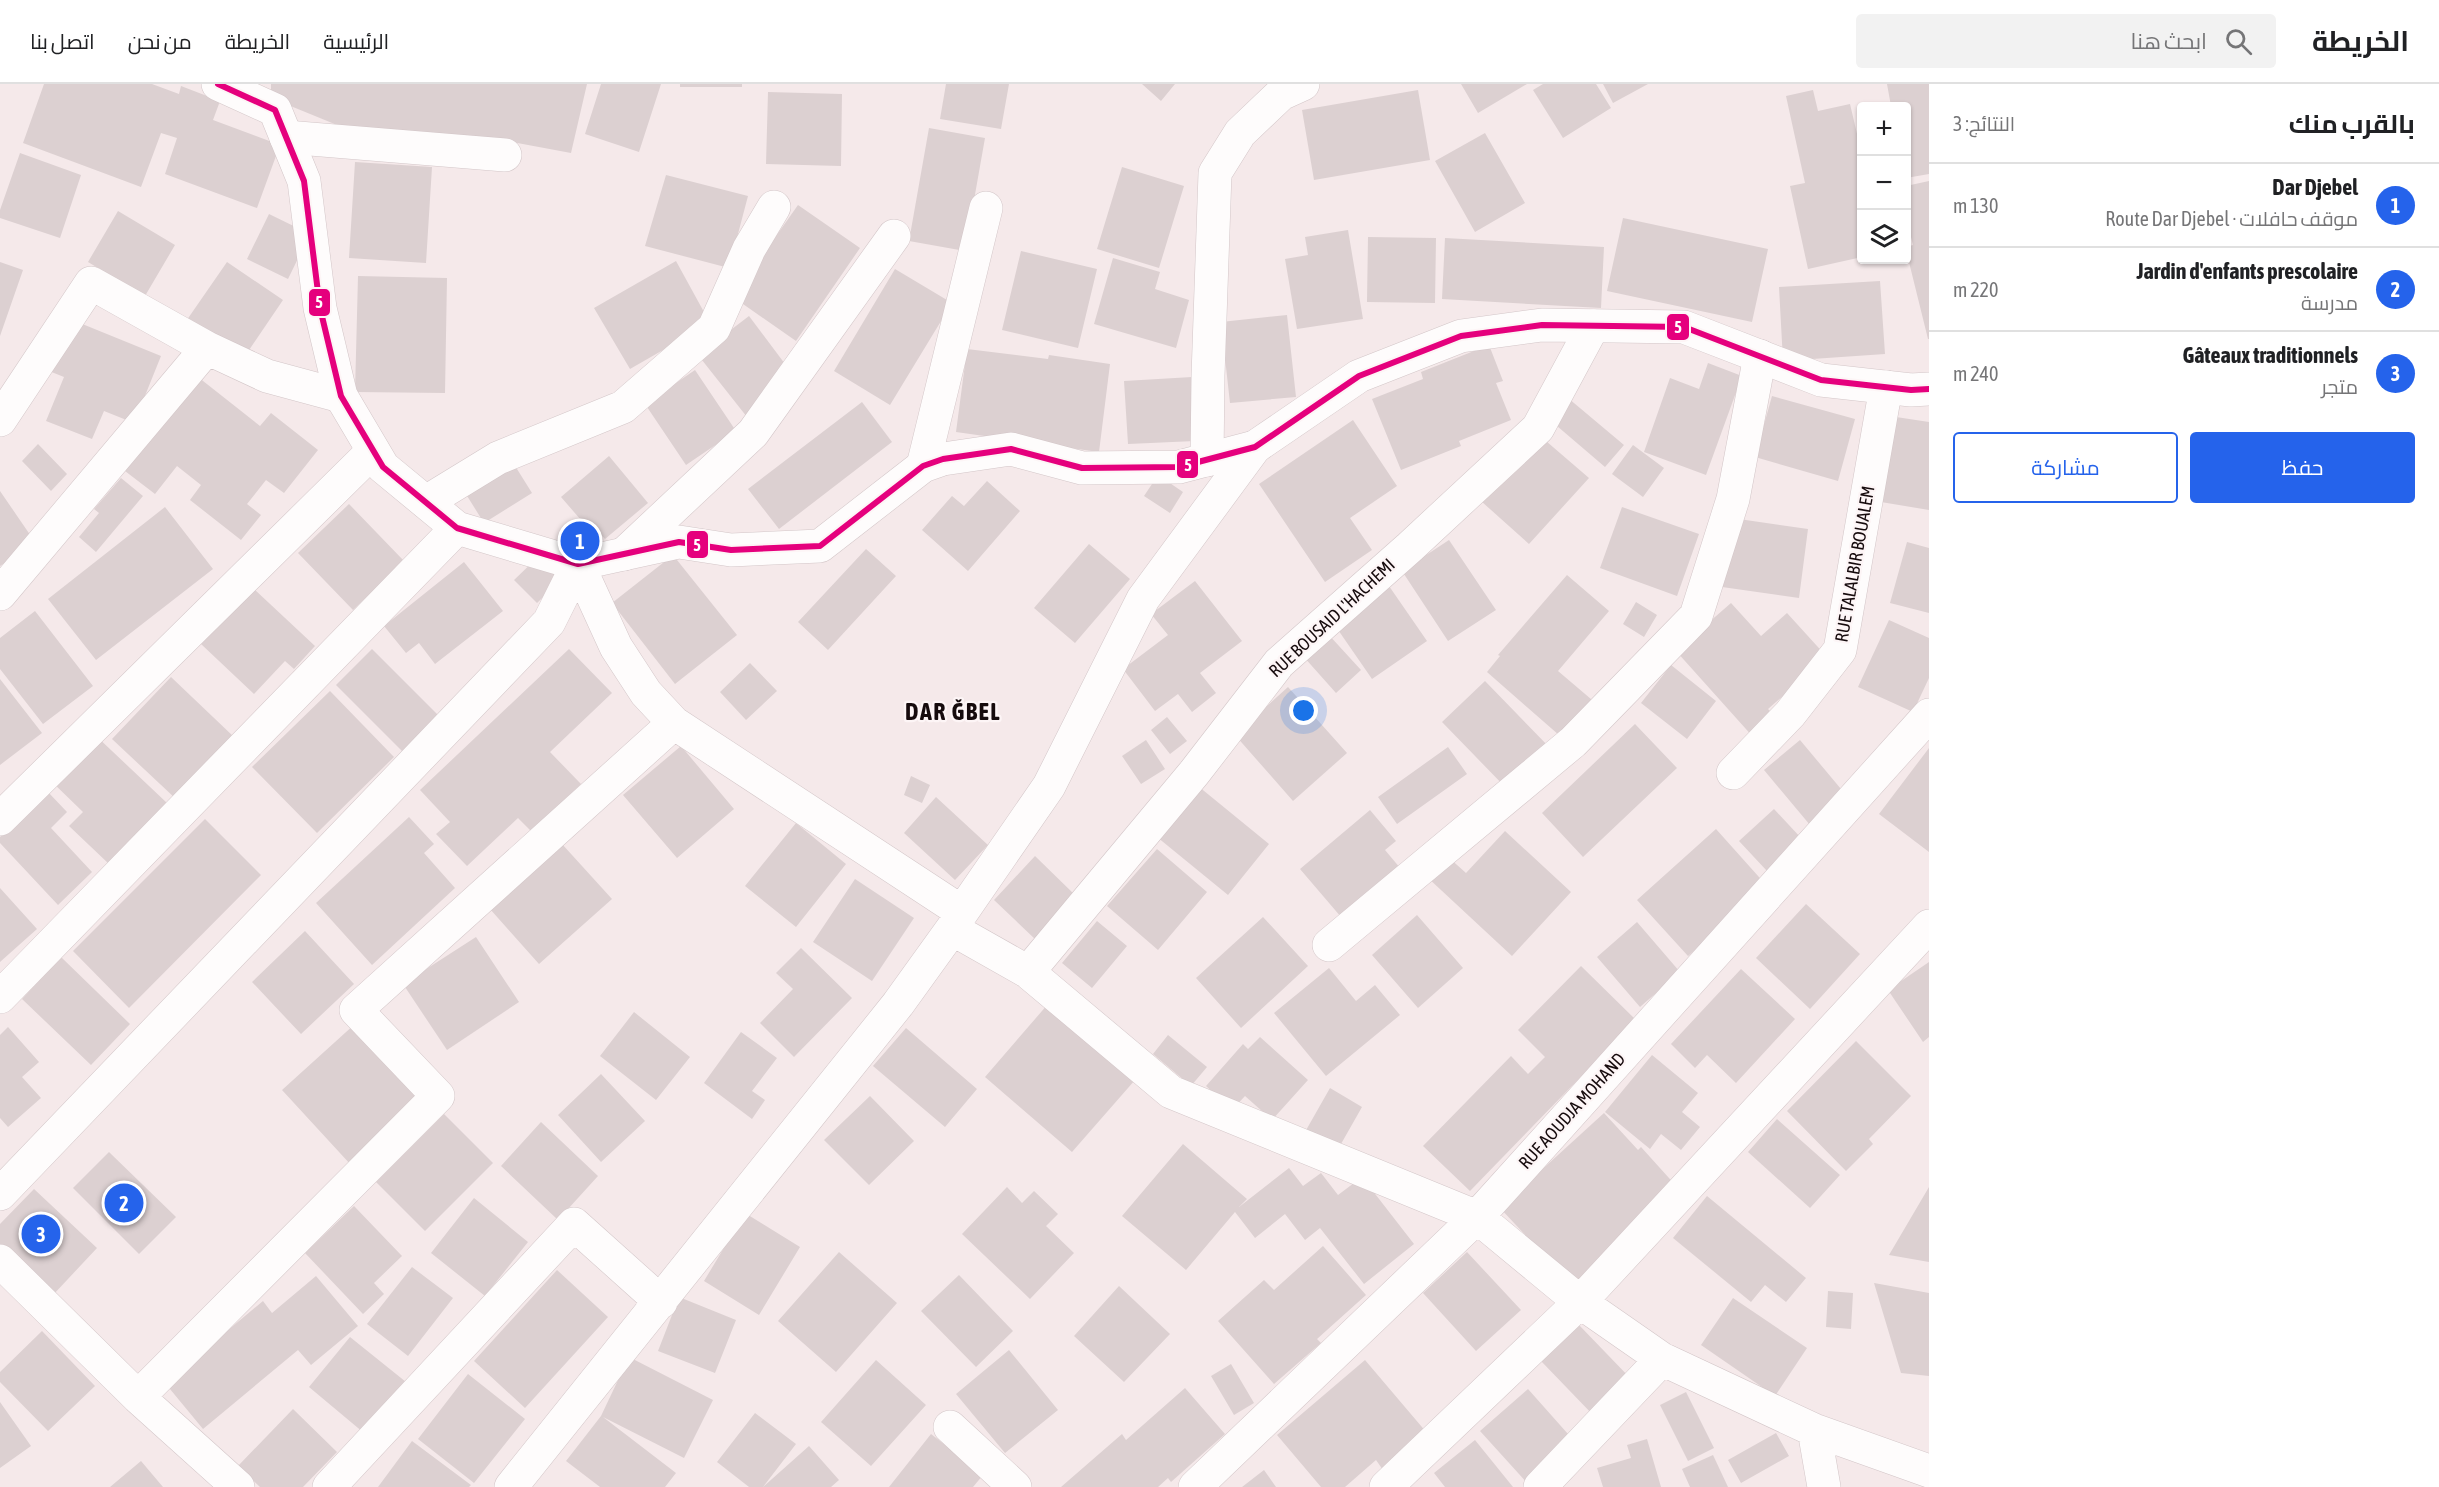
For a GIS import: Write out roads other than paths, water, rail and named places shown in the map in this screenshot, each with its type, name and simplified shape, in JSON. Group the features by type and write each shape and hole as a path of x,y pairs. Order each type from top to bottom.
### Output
{"street":[{"path":"218,84 275,110 304,181 320,308 341,396 383,467 457,528 578,564 679,542 730,550 820,546 923,466 943,459 1011,449 1082,468 1179,467 1208,460 1255,447 1359,376 1461,336 1542,326 1684,327 1821,380 1929,389"},
{"path":"1208,460 1208,376 1215,174 1240,133 1281,94 1303,84"},
{"path":"286,137 505,155"},
{"path":"426,502 498,458 623,407 714,328 749,249 774,207"},
{"path":"923,466 986,208"},
{"path":"624,554 753,433 894,236"},
{"path":"0,420 91,283 207,348 267,376 341,396"},
{"name":"RUE BOUSAID L'HACHEMI","path":"1028,972 1194,774 1279,663 1410,547 1538,428 1593,326"},
{"path":"0,594 207,348"},
{"path":"1329,945 1574,742 1696,616 1733,499 1760,356"},
{"name":"RUE TALALBIR BOUALEM","path":"1733,773 1790,714 1840,650 1886,387"},
{"path":"511,1487 898,1004 1049,786 1143,599 1255,447"},
{"path":"0,819 374,451"},
{"path":"0,997 457,528"},
{"path":"578,564 616,647 646,693 674,723 1028,972 1171,1092 1477,1217 1580,1302 1662,1359 1814,1430 1929,1471"},
{"path":"0,1194 549,622 578,564"},
{"name":"RUE AOUDJA MOHAND","path":"1195,1487 1477,1217 1929,715"},
{"path":"138,1397 438,1096 356,1010 674,723"},
{"path":"1386,1487 1580,1302 1929,926"},
{"path":"329,1487 574,1224 661,1302"},
{"path":"0,1261 138,1397 238,1487"},
{"path":"1539,1487 1662,1359"},
{"path":"950,1427 1015,1487"},
{"path":"1814,1430 1824,1487"}],"place":[{"name":"Dar Djebel","path":"580,541"},
{"name":"Jardin d'enfants prescolaire","path":"124,1203"},
{"name":"Gâteaux traditionnels","path":"41,1234"}],"district":[{"name":"DAR ǦBEL","path":"953,712"}]}
